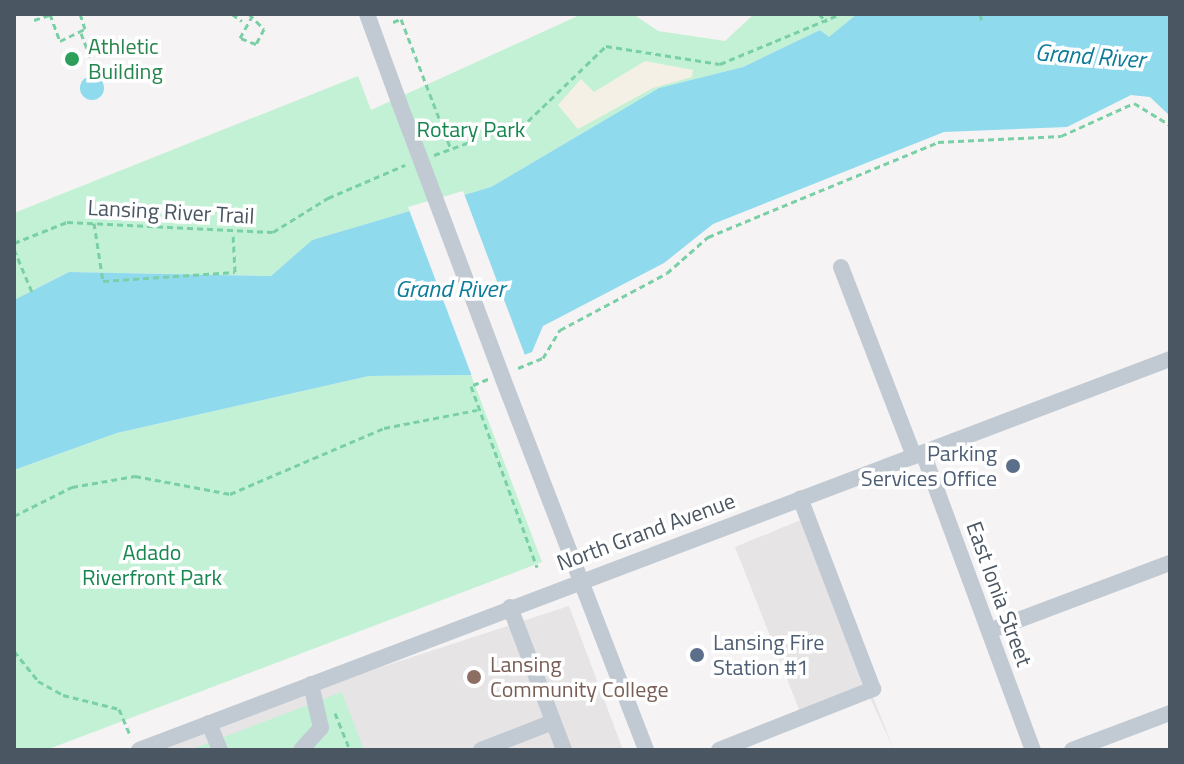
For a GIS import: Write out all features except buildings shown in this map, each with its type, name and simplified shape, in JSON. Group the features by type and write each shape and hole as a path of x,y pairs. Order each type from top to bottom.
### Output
{"street":[{"path":"367,14 646,750"},
{"name":"East Ionia Street","path":"841,267 919,454 1033,750"},
{"name":"North Grand Avenue","path":"136,749 1170,359"},
{"path":"719,750 873,689 800,498"},
{"path":"989,631 1170,563"},
{"path":"510,607 564,750"},
{"path":"301,750 321,728 311,684"},
{"path":"1072,750 1170,713"},
{"path":"481,750 553,722"},
{"path":"209,723 220,750"}],"path":[{"path":"34,20 50,14 60,41 81,33"},
{"path":"80,14 81,33 94,67"},
{"path":"232,14 243,22"},
{"path":"819,14 827,22"},
{"path":"827,22 832,14"},
{"path":"423,159 528,121 606,46 720,64 840,14"},
{"path":"980,14 982,22"},
{"path":"250,16 264,29 256,44 240,38 243,22 250,16"},
{"path":"393,22 401,19 451,149"},
{"path":"537,567 477,410 471,386 543,358 560,330 667,273 708,237 938,142 1061,136 1134,103 1170,125"},
{"name":"Lansing River Trail","path":"14,246 67,222 233,234 273,232 328,198 409,163"},
{"path":"94,223 103,281 235,272 233,234"},
{"path":"14,246 32,292"},
{"path":"15,514 72,487 135,476 230,494 384,428 477,410"},
{"path":"14,651 38,681 119,709 136,749"},
{"path":"335,713 350,750"}],"shaded area":[{"path":"803,519 894,750 865,687 800,712 735,547"},
{"name":"Lansing Community College","path":"569,606 623,750 127,750"}],"green space":[{"name":"Rotary Park","path":"582,14 633,14 658,31 725,41 754,14 857,14 829,38 820,30 743,67 659,88 491,187 312,240 271,276 69,272 14,300 14,213 358,76 371,110"},
{"name":"Adado Riverfront Park","path":"471,375 542,562 46,750 14,750 14,470 117,433 369,376"},
{"path":"342,692 364,750 190,750"}],"sand":[{"path":"645,61 693,70 692,77 653,88 578,129 558,105 581,79 594,92"}],"water":[{"name":"Grand River","path":"857,14 1170,14 1170,116 1150,97 1131,95 1067,127 944,132 713,224 664,263 543,326 532,352 471,375 369,376 117,433 14,470 14,300 69,272 271,276 312,240 491,187 659,88 743,67 820,30 829,37"},
{"path":"92,76 101,79 104,88 101,97 92,100 83,97 80,88 83,79"}],"pier":[{"path":"463,191 526,358 473,379 408,207"}],"place":[{"name":"Athletic Building","path":"72,59"},
{"name":"Parking Services Office","path":"1013,466"},
{"name":"Lansing Fire Station #1","path":"697,655"},
{"name":"Lansing Community College","path":"474,677"}]}
